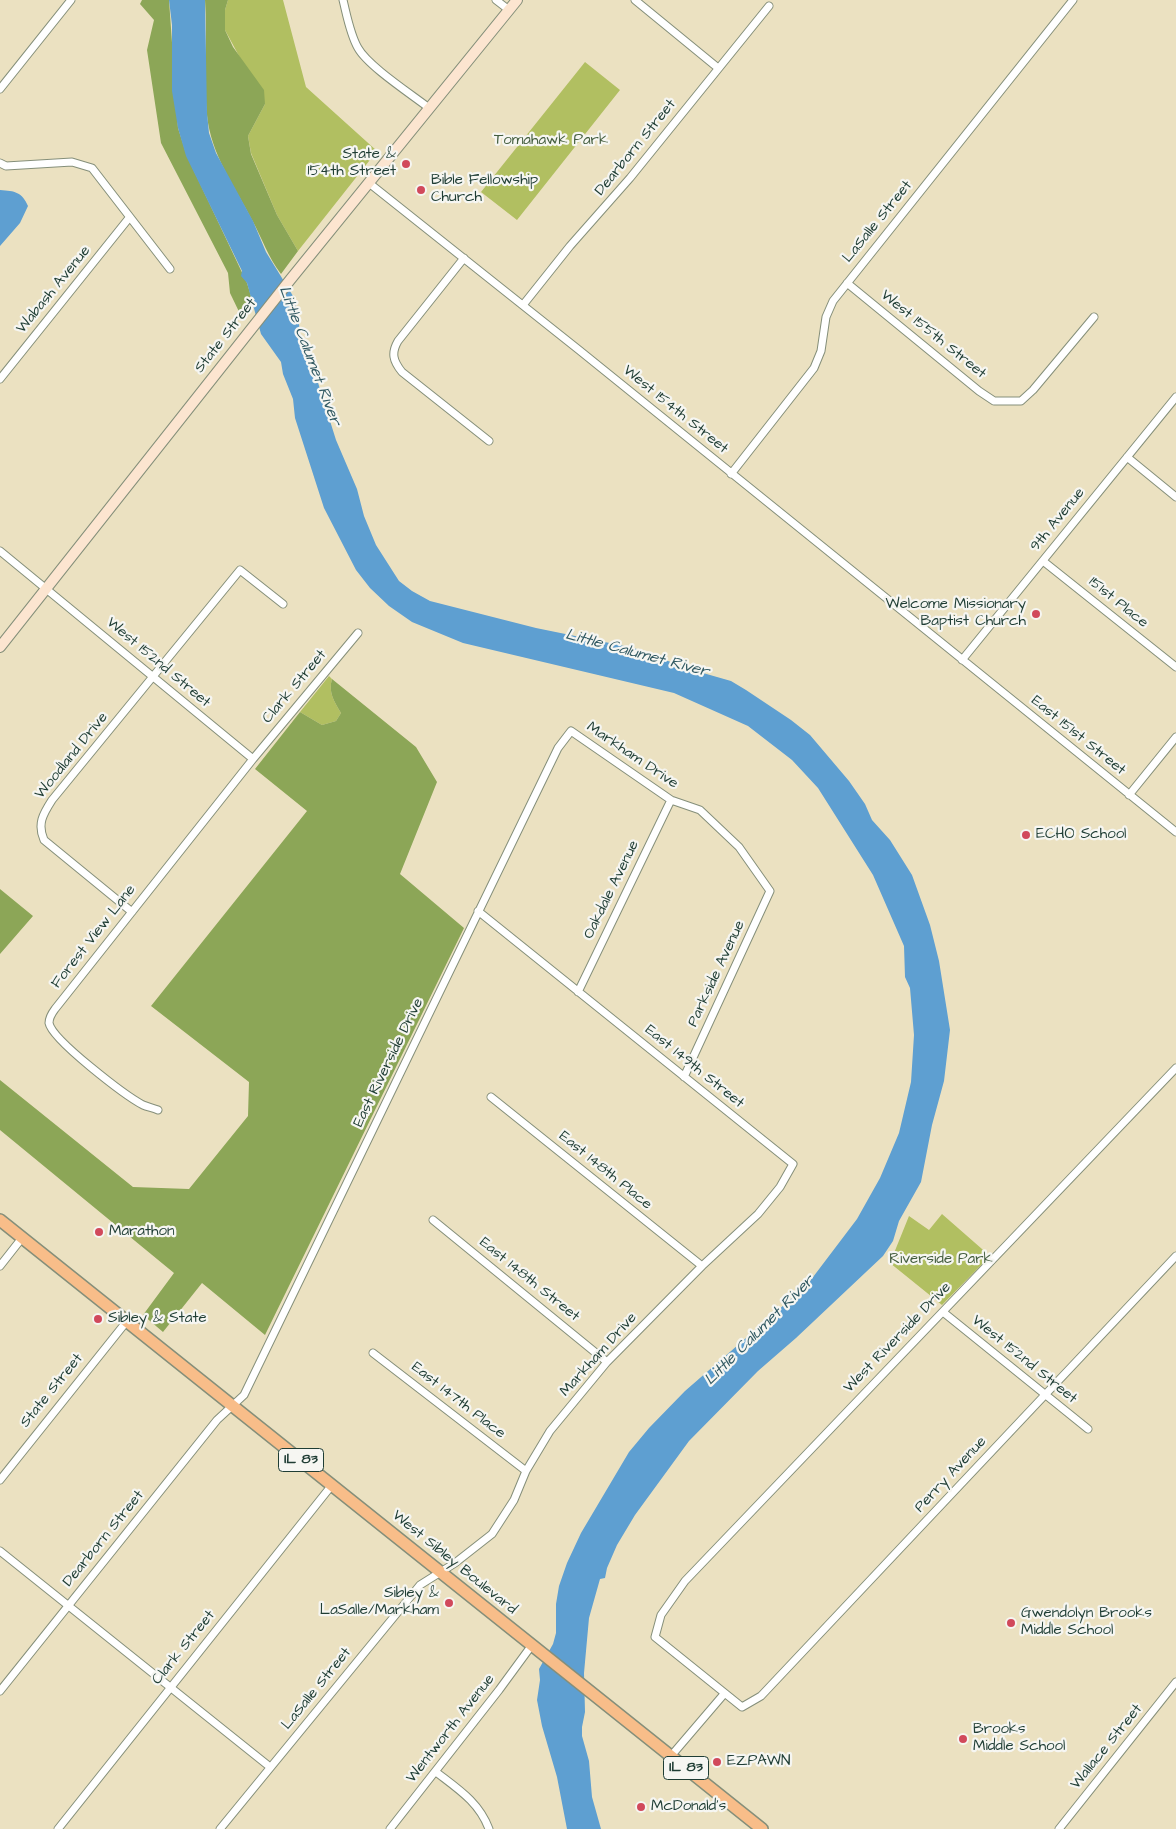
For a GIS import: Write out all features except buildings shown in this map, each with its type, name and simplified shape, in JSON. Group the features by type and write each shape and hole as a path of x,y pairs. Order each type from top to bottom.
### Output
{"main road":[{"name":"State Street","path":"0,646 290,280 517,0"},
{"name":"IL 83","path":"0,1220 127,1321"},
{"name":"West Sibley Boulevard","path":"127,1321 762,1829"}],"street":[{"path":"0,89 71,0"},
{"path":"344,0 354,41 359,50 373,64 429,108"},
{"path":"496,0 509,10"},
{"path":"635,0 718,68"},
{"name":"LaSalle Street","path":"730,474 814,368 821,351 826,317 833,301 1073,0"},
{"name":"Dearborn Street","path":"523,305 570,246 630,178 769,6"},
{"path":"0,163 6,166 72,162 92,168 170,269"},
{"name":"West 154th Street","path":"369,183 962,660"},
{"name":"Wabash Avenue","path":"0,380 129,218"},
{"path":"464,258 398,341 393,355 396,364 402,372 489,441"},
{"name":"West 155th Street","path":"847,283 994,401 1021,400 1033,390 1094,317"},
{"name":"9th Avenue","path":"962,660 1176,397"},
{"path":"1127,457 1176,497"},
{"name":"West 152nd Street","path":"0,551 253,760"},
{"name":"151st Place","path":"1043,560 1176,667"},
{"path":"154,678 240,570 283,604"},
{"name":"Clark Street","path":"253,760 358,632"},
{"name":"East 151st Street","path":"962,660 1176,832"},
{"name":"Woodland Drive","path":"132,912 44,840 40,825 42,817 52,800 154,678"},
{"name":"Markham Drive","path":"570,730 671,800 700,810 739,847 770,891 762,910"},
{"name":"East Riverside Drive","path":"232,1405 244,1394 558,748 570,730"},
{"path":"1129,795 1176,737"},
{"name":"Forest View Lane","path":"158,1110 143,1105 88,1064 58,1038 49,1022 55,1009 253,760"},
{"name":"Oakdale Avenue","path":"578,992 671,800"},
{"name":"Parkside Avenue","path":"684,1077 762,910"},
{"path":"478,911 578,992"},
{"name":"East 149th Street","path":"578,992 793,1164"},
{"name":"West Riverside Drive","path":"724,1694 655,1637 661,1615 685,1581 1176,1068"},
{"name":"East 148th Place","path":"491,1097 702,1266"},
{"name":"Markham Drive","path":"440,1572 455,1563 492,1534 514,1500 526,1471 550,1431 607,1362 702,1266 758,1214 780,1187 793,1164"},
{"name":"East 148th Street","path":"434,1220 607,1362"},
{"path":"0,1266 22,1238"},
{"name":"Perry Avenue","path":"724,1694 742,1706 761,1696 1176,1256"},
{"name":"West 152nd Street","path":"943,1312 1088,1429"},
{"name":"State Street","path":"0,1480 127,1321"},
{"name":"East 147th Place","path":"373,1353 526,1471"},
{"name":"Dearborn Street","path":"0,1691 217,1420 232,1405"},
{"name":"Clark Street","path":"58,1829 332,1485"},
{"path":"0,1551 270,1767"},
{"name":"LaSalle Street","path":"220,1829 420,1585 440,1572"},
{"name":"Wentworth Avenue","path":"390,1829 535,1647"},
{"name":"Wallace Street","path":"1059,1829 1176,1682"},
{"path":"671,1756 724,1694"},
{"path":"436,1772 472,1800 484,1816 489,1829"}],"green space":[{"path":"142,0 169,0 178,128 187,156 247,283 254,306 243,320 230,293 228,273 161,143 147,50 154,20 140,4"},
{"path":"205,0 228,0 225,10 225,30 233,47 264,90 265,104 248,136 251,154 277,215 298,251 281,274 272,261 218,157 209,130 205,72"},
{"path":"228,0 283,0 306,87 377,151 298,251 277,215 251,153 248,136 265,104 225,30 225,10"},
{"name":"Tomahawk Park","path":"585,62 620,90 517,220 481,192"},
{"path":"329,676 332,679 332,696 341,713 336,721 322,725 300,712"},
{"path":"332,679 416,747 437,782 400,874 464,928 265,1335 202,1283 163,1332 143,1315 174,1273 0,1130 0,1080 133,1187 189,1189 248,1116 249,1082 151,1006 307,811 255,769 300,712 322,725 336,721 341,713 331,692"},
{"path":"0,889 33,916 0,954"},
{"name":"Riverside Park","path":"942,1214 990,1256 942,1305 890,1263 909,1216 929,1230"}],"water":[{"name":"Little Calumet River","path":"169,0 205,0 209,133 216,153 253,221 266,252 293,296 298,314 300,334 314,370 336,440 357,489 364,516 376,545 399,581 430,601 536,628 634,648 689,669 731,681 791,720 810,735 849,781 865,804 872,820 890,840 912,875 930,925 939,961 950,1030 944,1081 932,1125 921,1182 899,1221 893,1241 883,1256 758,1371 689,1441 635,1515 617,1545 607,1568 605,1578 600,1579 589,1618 584,1673 585,1712 582,1736 589,1761 592,1797 601,1829 567,1829 557,1777 542,1726 537,1700 540,1680 539,1669 553,1644 556,1633 556,1604 559,1586 581,1533 629,1452 685,1391 807,1285 857,1219 880,1178 899,1133 911,1082 914,1035 910,988 905,977 904,946 873,875 818,788 792,760 748,726 674,693 463,643 412,622 389,606 370,588 356,570 324,508 295,418 293,399 283,374 281,362 261,334 247,283 241,276 242,271 186,156 178,128 172,91 172,25"},
{"path":"0,190 17,193 28,206 20,223 0,246"}],"place":[{"name":"State & 154th Street","path":"406,164"},
{"name":"Bible Fellowship Church","path":"421,190"},
{"name":"Welcome Missionary Baptist Church","path":"1036,614"},
{"name":"ECHO School","path":"1026,835"},
{"name":"Marathon","path":"99,1232"},
{"name":"Sibley & State","path":"98,1319"},
{"name":"Sibley & LaSalle/Markham","path":"449,1603"},
{"name":"Gwendolyn Brooks Middle School","path":"1011,1623"},
{"name":"Brooks Middle School","path":"963,1739"},
{"name":"EZPAWN","path":"717,1762"},
{"name":"McDonald's","path":"641,1807"}]}
